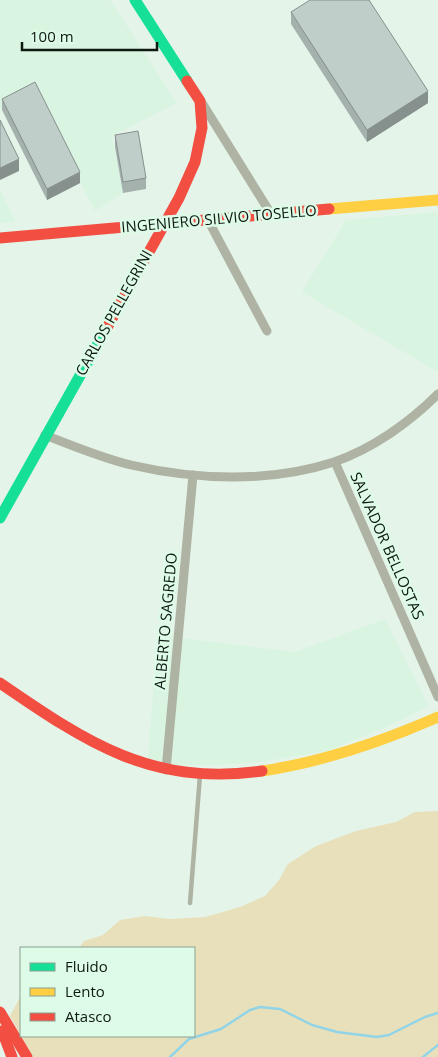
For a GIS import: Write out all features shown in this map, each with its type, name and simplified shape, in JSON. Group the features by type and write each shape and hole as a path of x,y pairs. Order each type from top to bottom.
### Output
{"main road":[{"name":"CARLOS PELLEGRINI","path":"0,518 188,182 199,151 203,120 200,101 135,0"},
{"name":"INGENIERO SILVIO TOSELLO","path":"0,238 438,200"},
{"path":"0,683 52,718 94,742 135,761 166,770 200,773 263,770 301,764 380,741 438,717"},
{"path":"0,1012 28,1057"},
{"path":"0,1026 12,1057"}],"street":[{"name":"CARLOS PELLEGRINI","path":"200,101 271,214"},
{"path":"208,220 267,331"},
{"path":"46,435 130,465 193,475 225,477 288,473 335,462 383,438 438,394"},
{"name":"SALVADOR BELLOSTAS","path":"335,462 438,698"},
{"name":"ALBERTO SAGREDO","path":"166,770 193,475"}],"lane":[{"path":"190,903 200,773"}],"shaded area":[{"path":"0,0 110,0 177,103 112,136 123,193 95,211 35,94 2,110 0,107"},
{"path":"0,189 15,221 0,223"},
{"path":"438,212 438,372 302,292 346,220"},
{"path":"385,619 429,706 384,728 327,751 260,762 219,765 147,765 158,635 295,652"},
{"path":"438,811 438,1057 33,1057 22,1037 195,1037 195,947 80,947 84,941 103,935 120,920 145,916 170,919 205,917 240,907 265,896 279,880 288,864 316,846 356,831 396,822 415,812"},
{"path":"20,997 20,1034 10,1016"}],"building":[{"path":"310,0 369,0 428,91 367,130 291,12"},
{"path":"35,82 80,172 47,189 2,99"},
{"path":"0,120 19,159 0,168"},
{"path":"138,131 146,178 123,182 115,135"}],"waterway":[{"path":"170,1057 189,1039 221,1029 250,1010 260,1007 280,1009 312,1025 337,1032 377,1037 389,1035 425,1017 438,1013"},
{"path":"423,1057 438,1045"}],"traffic: fast":[{"path":"135,0 187,81"},
{"path":"0,518 105,331"}],"traffic: slow":[{"path":"329,209 438,200"},
{"path":"262,771 329,757 352,750 438,717"}],"traffic: jam":[{"path":"105,331 179,198 195,162 202,128 200,101 187,81"},
{"path":"0,238 329,209"},
{"path":"0,683 62,724 92,741 122,755 153,766 187,772 223,774 262,771"},
{"path":"0,1012 27,1057"},
{"path":"2,1031 12,1057"}]}
